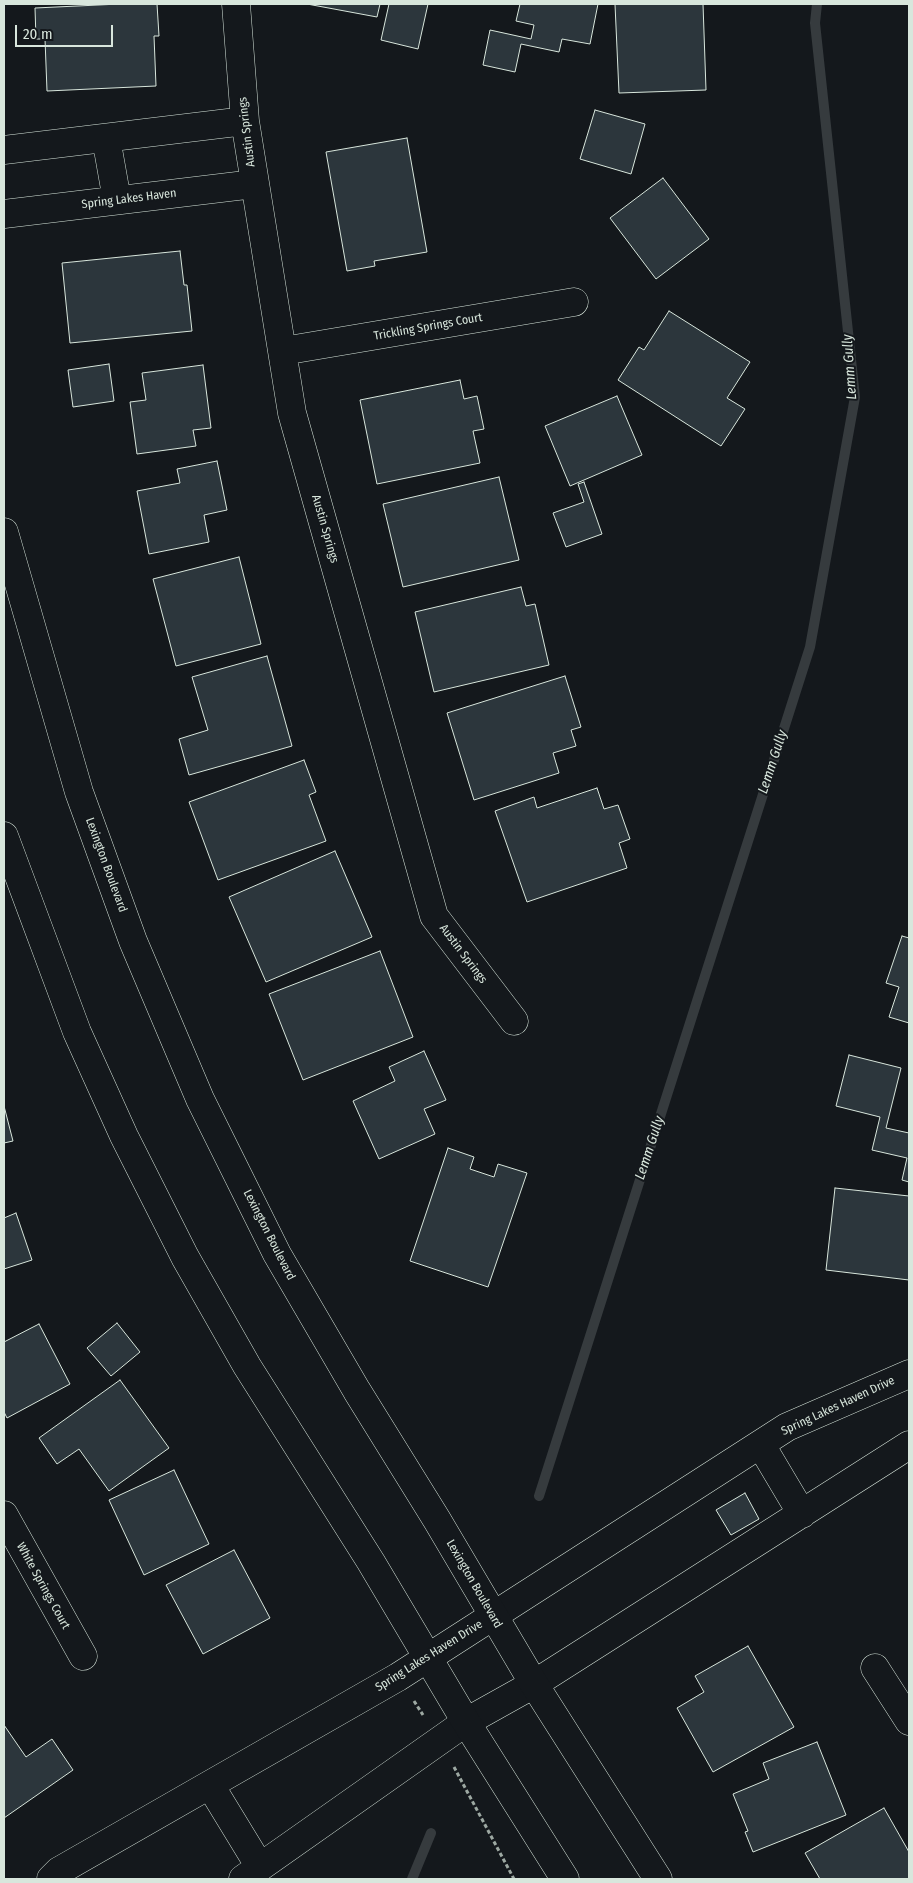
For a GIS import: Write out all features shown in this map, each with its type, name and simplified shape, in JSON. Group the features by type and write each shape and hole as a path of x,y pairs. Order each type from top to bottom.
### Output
{"street":[{"name":"Austin Springs","path":"236,4 245,121 292,413 434,916 514,1021"},
{"path":"4,150 245,121"},
{"path":"106,138 117,200"},
{"name":"Spring Lakes Haven","path":"4,214 254,184"},
{"name":"Trickling Springs Court","path":"283,351 574,302"},
{"name":"Lexington Boulevard","path":"4,532 79,792 133,940 200,1098 276,1254 357,1391 437,1520 492,1616 658,1879"},
{"path":"4,836 76,1032 124,1136 185,1257 247,1366 371,1562 466,1722 565,1879"},
{"name":"Spring Lakes Haven Drive","path":"52,1879 59,1871 398,1677 787,1427 909,1374"},
{"path":"761,1445 802,1514"},
{"path":"210,1785 252,1873 466,1722 534,1684 909,1445"},
{"name":"White Springs Court","path":"4,1515 83,1656"},
{"path":"875,1668 909,1721"}],"path":[{"path":"398,1677 440,1740 514,1879"}],"building":[{"path":"157,4 159,36 154,36 156,86 47,91 45,39 36,39 35,8"},
{"path":"307,4 380,4 377,17"},
{"path":"389,4 428,4 418,49 381,40"},
{"path":"520,4 598,4 590,44 562,39 559,52 521,44 515,72 483,65 490,30 531,39 534,25 516,21"},
{"path":"615,4 703,4 706,90 619,93"},
{"path":"595,110 645,124 631,174 580,159"},
{"path":"407,138 427,252 374,261 375,266 347,271 326,152"},
{"path":"663,178 709,239 656,279 610,218"},
{"path":"180,251 184,285 187,285 192,331 70,343 62,263"},
{"path":"669,311 750,362 727,398 745,409 721,446 618,380 639,347 644,350"},
{"path":"109,364 114,401 73,407 68,370"},
{"path":"203,365 211,428 193,430 196,446 137,454 130,402 146,400 142,373"},
{"path":"460,380 464,399 477,396 484,429 473,431 480,463 377,484 360,400"},
{"path":"617,396 642,455 570,486 545,426"},
{"path":"217,461 227,510 204,515 209,542 149,554 137,491 180,483 177,469"},
{"path":"499,477 519,560 403,587 383,504"},
{"path":"584,482 602,534 566,547 553,513 584,502 578,484"},
{"path":"239,557 261,644 176,666 153,579"},
{"path":"521,587 526,606 535,604 549,665 434,692 415,612"},
{"path":"267,656 292,746 189,775 179,739 208,730 192,677"},
{"path":"565,676 581,727 571,730 576,746 553,753 559,773 474,800 447,713"},
{"path":"304,760 316,792 309,795 326,841 218,880 189,802"},
{"path":"597,788 604,809 618,805 630,839 619,843 627,868 527,902 495,811 534,797 537,808"},
{"path":"335,851 372,937 266,982 229,897"},
{"path":"902,936 909,938 909,1023 889,1017 899,987 886,983"},
{"path":"380,951 413,1037 303,1080 269,994"},
{"path":"424,1051 446,1100 424,1109 435,1134 379,1159 353,1101 395,1081 389,1067"},
{"path":"849,1055 901,1068 886,1128 909,1133 909,1182 902,1180 907,1158 872,1150 880,1117 836,1106"},
{"path":"4,1106 13,1141 4,1143"},
{"path":"448,1148 474,1157 470,1169 494,1177 498,1164 527,1173 488,1287 410,1261"},
{"path":"835,1188 909,1196 909,1280 826,1270"},
{"path":"16,1213 32,1260 4,1269 4,1218"},
{"path":"117,1323 140,1352 111,1376 87,1348"},
{"path":"39,1324 70,1384 7,1418 4,1412 4,1342"},
{"path":"120,1380 169,1448 109,1491 79,1449 57,1464 39,1438"},
{"path":"174,1470 209,1544 144,1575 109,1500"},
{"path":"745,1493 759,1519 731,1535 716,1510"},
{"path":"234,1550 270,1618 203,1654 166,1585"},
{"path":"748,1646 794,1727 713,1772 677,1708 704,1692 695,1676"},
{"path":"4,1725 26,1757 52,1739 73,1770 4,1818"},
{"path":"817,1742 846,1815 753,1852 745,1832 748,1831 733,1794 769,1779 763,1763"},
{"path":"884,1808 909,1852 909,1879 820,1879 805,1853"}],"waterway":[{"name":"Lemm Gully","path":"539,1496 810,647 855,397 815,23 817,4"},
{"name":"Lemm Gully","path":"412,1879 431,1833"}]}
